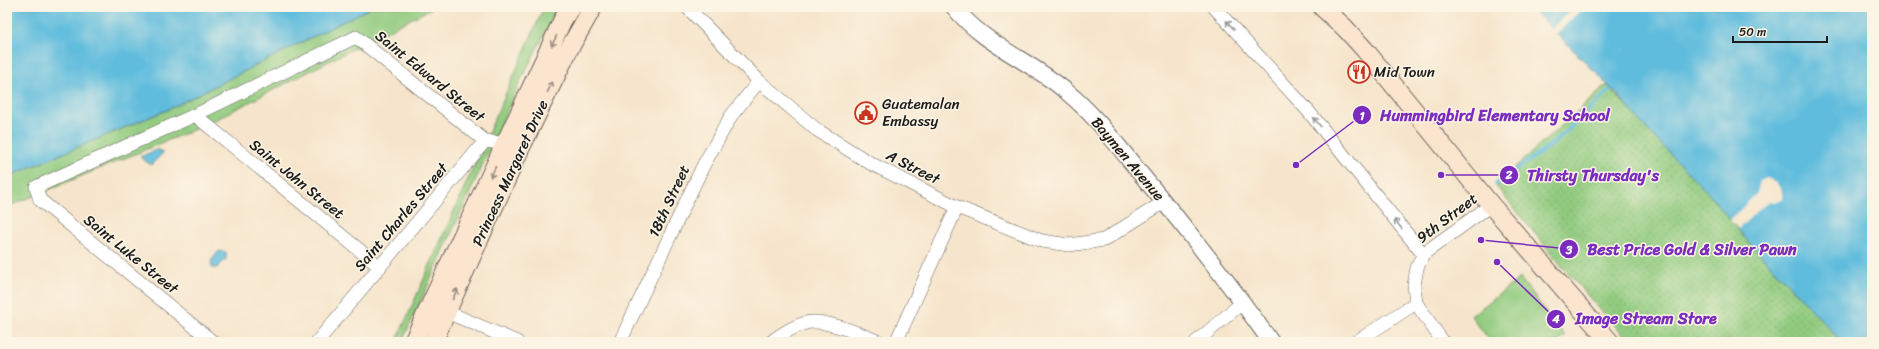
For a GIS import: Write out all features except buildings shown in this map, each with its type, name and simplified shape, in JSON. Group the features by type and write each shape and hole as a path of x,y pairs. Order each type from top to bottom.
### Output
{"main road":[{"name":"Princess Margaret Drive","path":"433,342 447,312 564,18 572,7"},
{"name":"Princess Margaret Drive","path":"413,342 514,145 593,7"},
{"path":"1322,7 1345,28 1365,50 1491,205 1610,342"}],"street":[{"name":"A Street","path":"687,7 759,81 817,130 863,159 958,207 1042,241 1069,245 1104,240 1164,202"},
{"name":"Baymen Avenue","path":"954,7 981,34 1042,73 1067,92 1110,136 1243,302 1271,342"},
{"path":"1214,7 1309,112 1423,254"},
{"name":"Saint Edward Street","path":"195,115 356,37 484,141"},
{"name":"18th Street","path":"620,342 704,166 731,116 759,81"},
{"name":"Saint Luke Street","path":"195,115 36,187 40,200 213,342"},
{"name":"Saint John Street","path":"195,115 380,267"},
{"path":"484,141 514,145"},
{"name":"Saint Charles Street","path":"317,342 484,141"},
{"name":"9th Street","path":"1416,303 1414,285 1417,268 1423,254 1491,205"},
{"path":"896,342 958,207"},
{"path":"1196,342 1243,302"},
{"path":"1356,342 1416,303 1443,342"},
{"path":"447,312 517,342"},
{"path":"771,342 789,330 812,322 835,326 879,342"}],"green space":[{"path":"372,7 434,7 205,125 7,207 7,177 169,109"},
{"path":"544,7 558,7 521,80 402,342 396,342"},
{"path":"1607,85 1709,194 1745,238 1842,342 1630,342 1612,323 1561,265 1495,185"},
{"path":"1520,278 1565,336 1558,342 1491,342 1471,316"}],"water":[{"path":"7,7 372,7 169,109 7,177"},
{"path":"1530,7 1872,7 1872,342 1842,342 1745,238 1709,194 1651,134 1616,93"},
{"path":"158,149 163,153 151,165 140,157"},
{"path":"219,251 226,252 226,259 217,268 212,268 211,261"}],"pier":[{"path":"1574,7 1584,7 1556,34 1551,29"},
{"path":"1767,178 1776,182 1782,191 1782,199 1775,203 1767,202 1738,229 1730,220 1757,193 1760,181"}],"waterway":[{"path":"1496,184 1555,142 1610,90"}],"place":[{"name":"Mid Town","path":"1359,72"},
{"name":"Guatemalan Embassy","path":"866,113"},
{"name":"Hummingbird Elementary School","path":"1296,165"},
{"name":"Thirsty Thursday's","path":"1441,175"},
{"name":"Best Price Gold & Silver Pawn","path":"1481,240"},
{"name":"Image Stream Store","path":"1497,262"}]}
